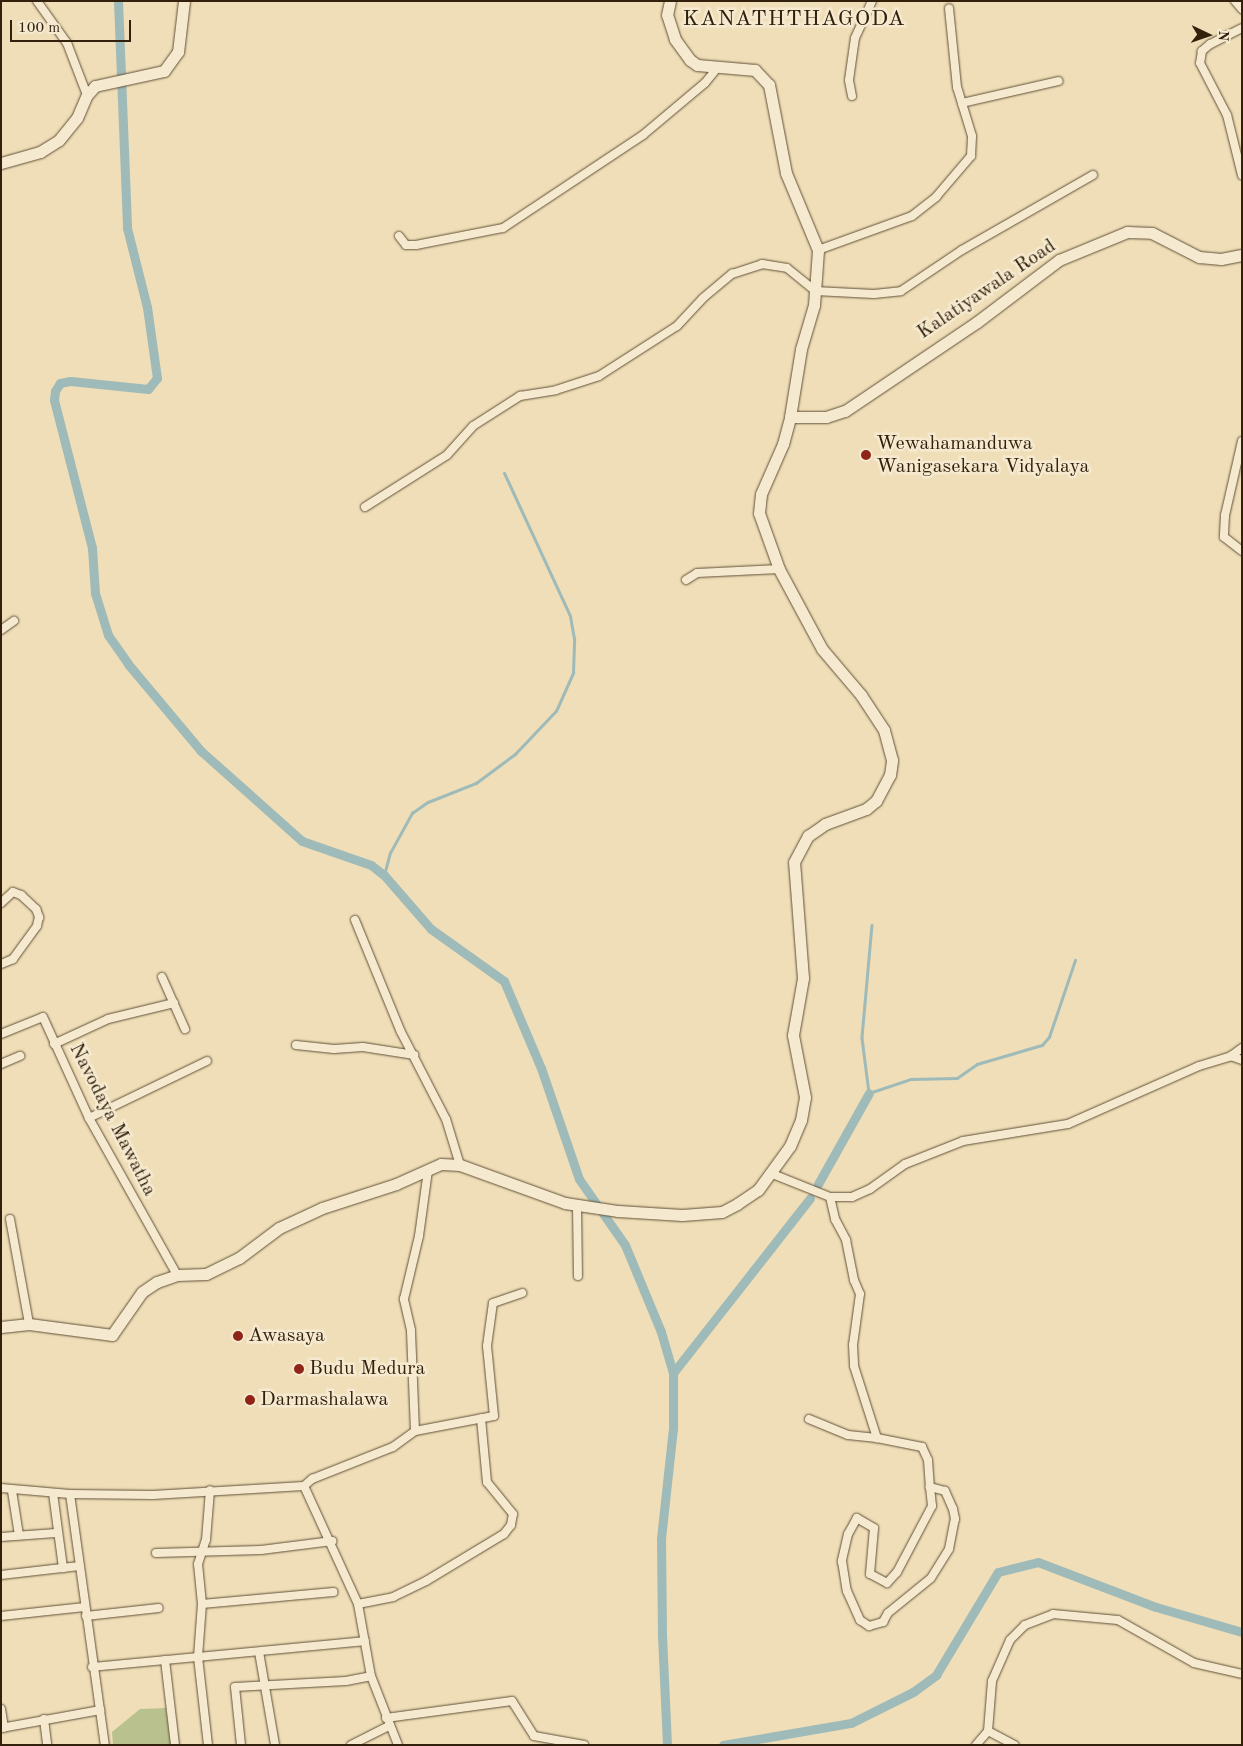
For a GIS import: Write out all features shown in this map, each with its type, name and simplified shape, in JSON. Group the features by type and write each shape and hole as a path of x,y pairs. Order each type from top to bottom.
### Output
{"street":[{"path":"37,1 66,43 87,95"},
{"path":"1,163 40,152 59,140 77,118 87,95 95,86 164,72 178,52 184,1"},
{"path":"1,1327 29,1324 112,1335 142,1292 157,1282 177,1275 206,1274 239,1258 279,1228 441,1164 460,1165 577,1204 682,1216 722,1212 758,1190 790,1146 801,1120 805,1097 794,1035 803,978 794,862 808,836 824,824 866,809 876,801 890,775 892,760 884,730 861,695 822,649 779,569 758,513 761,494 783,444 790,417 801,349 816,291 818,250 786,173 769,85 755,70 697,65 690,60 676,39 667,15 670,1"},
{"path":"852,96 849,80 855,38 872,1"},
{"path":"1235,1 1242,9"},
{"path":"818,250 912,216 936,197 971,156 972,136 957,87 949,8"},
{"path":"1242,28 1210,44 1202,51 1200,62 1228,115 1242,175"},
{"path":"399,236 406,245 416,246 503,228 643,136 705,83 718,67"},
{"path":"962,103 1059,81"},
{"path":"365,506 448,455 473,426 520,396 556,390 599,376 669,331 732,274 762,264 787,268 816,291 874,294 901,291 962,250 1093,175"},
{"name":"Kalatiyawala Road","path":"790,417 826,417 845,411 977,322 1059,260 1128,232 1152,233 1199,257 1221,259 1242,255"},
{"path":"1242,441 1225,516 1224,537 1242,551"},
{"path":"686,580 697,573 779,569"},
{"path":"1,630 14,621"},
{"path":"1,903 13,892 21,895 36,909 40,917 38,926 13,959 1,964"},
{"path":"355,920 401,1032 446,1119 460,1165"},
{"path":"162,977 185,1029"},
{"path":"54,1044 108,1019 174,1003"},
{"name":"Navodaya Mawatha","path":"1,1034 43,1017 89,1118 177,1275"},
{"path":"296,1045 363,1047 414,1055"},
{"path":"770,1173 830,1197 852,1197 870,1189 905,1164 964,1141 1068,1124 1199,1066 1231,1056 1242,1048"},
{"path":"2,1060 20,1056"},
{"path":"1231,1056 1242,1060"},
{"path":"89,1118 207,1061"},
{"path":"415,1431 411,1330 404,1299 419,1236 428,1170"},
{"path":"830,1197 835,1219 846,1240 854,1280 860,1294 853,1345 854,1366 877,1438"},
{"path":"577,1204 578,1276"},
{"path":"10,1219 29,1324"},
{"path":"1,1488 12,1491 70,1494 153,1495 210,1490 304,1486 312,1479 393,1447 415,1431 494,1416 487,1346 493,1304 522,1293"},
{"path":"358,1604 393,1597 426,1581 504,1534 511,1525 513,1514 487,1482 481,1418"},
{"path":"809,1419 848,1435 877,1438 922,1447 928,1460 930,1487 932,1506 897,1572 886,1582 870,1574 874,1528 857,1518 848,1534 842,1560 847,1591 860,1620 869,1626 884,1622 888,1613 931,1578 949,1549 955,1519 953,1509 945,1491 930,1487"},
{"path":"304,1486 332,1541 358,1604 371,1676 387,1722 398,1745"},
{"path":"208,1745 198,1657 202,1604 198,1564 204,1553 210,1490"},
{"path":"12,1491 18,1535"},
{"path":"53,1493 56,1533 63,1568"},
{"path":"70,1494 92,1667 105,1745"},
{"path":"1,1537 56,1533"},
{"path":"156,1553 204,1553 332,1541"},
{"path":"1,1575 79,1566"},
{"path":"202,1604 333,1592"},
{"path":"1,1616 84,1607"},
{"path":"86,1616 159,1608"},
{"path":"976,1745 988,1731 992,1681 999,1660 1010,1640 1025,1625 1053,1614 1118,1620 1194,1663 1242,1674"},
{"path":"92,1667 365,1641"},
{"path":"258,1652 275,1745"},
{"path":"165,1660 175,1745"},
{"path":"241,1745 235,1687 346,1681 371,1676"},
{"path":"351,1745 387,1722 512,1701 534,1736 584,1745"},
{"path":"1,1709 3,1728 100,1710"},
{"path":"44,1719 47,1745"},
{"path":"988,1731 1014,1745"}],"green space":[{"path":"166,1708 171,1745 113,1745 112,1732 140,1709"}],"waterway":[{"path":"118,1 127,228 147,307 157,378 148,389 70,381 60,383 55,391 54,400 92,548 95,593 108,635 128,664 201,751 302,841 371,865 384,875 431,929 504,981 541,1068 579,1179 625,1245 661,1332 673,1373 673,1428 661,1539 662,1635 667,1745"},
{"path":"384,875 390,853 412,813 428,802 476,783 515,754 556,711 573,673 574,639 570,616 504,473"},
{"path":"872,925 862,1038 869,1093 911,1079 957,1078 977,1064 1042,1045 1049,1037 1075,960"},
{"path":"818,1184 869,1093"},
{"path":"673,1373 810,1198"},
{"path":"723,1745 851,1723 913,1692 936,1675 998,1572 1038,1562 1156,1607 1242,1632"}],"place":[{"name":"Wewahamanduwa Wanigasekara Vidyalaya","path":"866,455"},
{"name":"Awasaya","path":"238,1336"},
{"name":"Budu Medura","path":"299,1369"},
{"name":"Darmashalawa","path":"250,1400"}],"district":[{"name":"KANATHTHAGODA","path":"794,20"}]}
